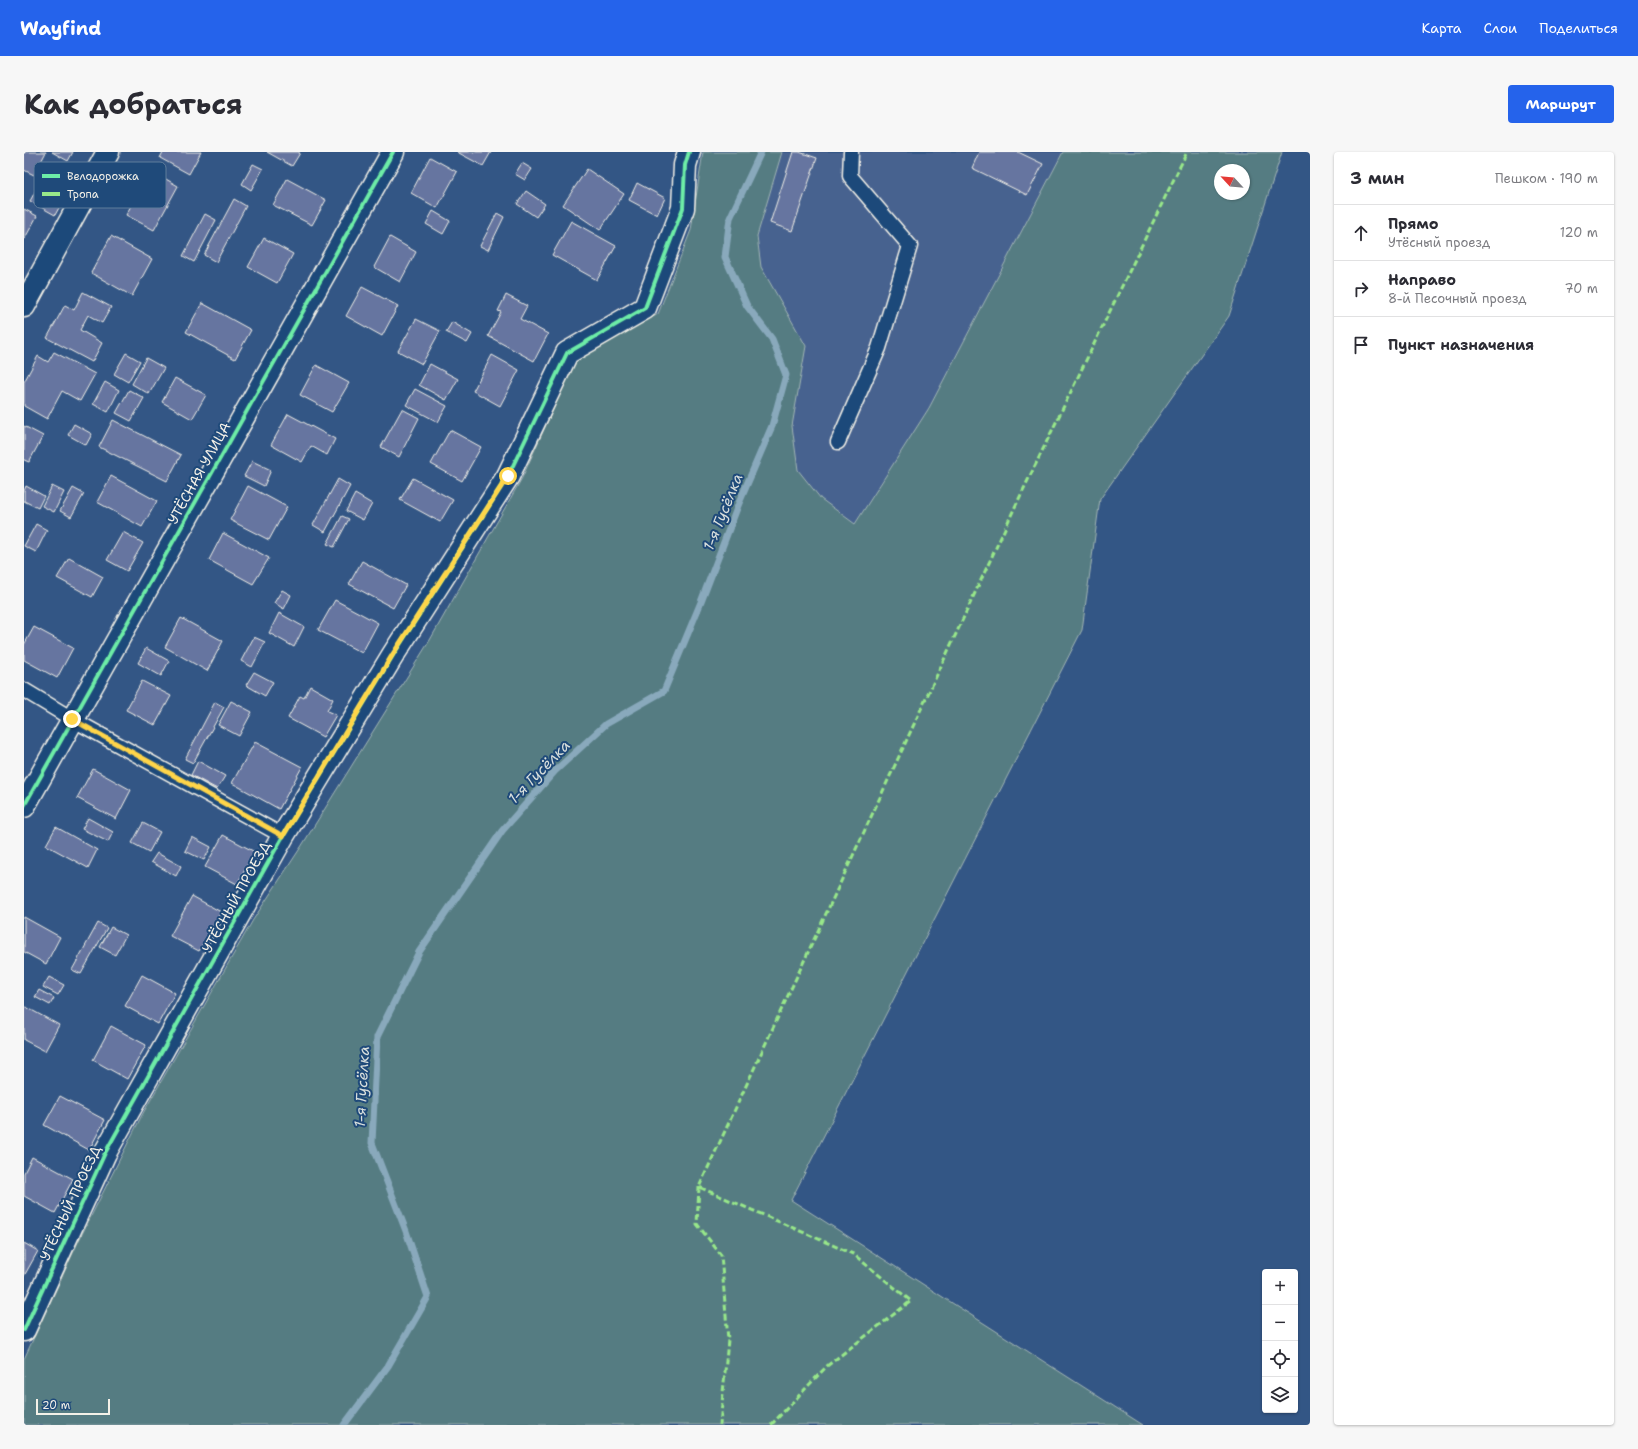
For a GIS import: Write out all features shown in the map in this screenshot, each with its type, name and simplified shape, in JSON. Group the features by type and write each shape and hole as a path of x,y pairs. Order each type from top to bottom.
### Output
{"street":[{"path":"103,162 108,152"},
{"name":"УТЁСНАЯ УЛИЦА","path":"24,806 393,152"},
{"name":"УТЁСНЫЙ ПРОЕЗД","path":"24,1330 105,1153 283,836 393,654 508,476 567,352 645,308 682,208 685,165 689,152"},
{"path":"24,306 77,208"}],"lane":[{"path":"838,442 879,348 910,246 850,176 851,152"},
{"path":"24,690 72,719 283,836"}],"shaded area":[{"path":"782,152 1063,152 929,408 855,524 821,499 798,471 792,426 806,346 761,267 757,236"}],"green space":[{"path":"703,152 782,152 757,236 761,267 806,346 792,426 798,470 821,499 855,524 929,408 1063,152 1282,152 1229,316 1100,499 1082,630 791,1200 1143,1425 24,1425 24,1359 80,1238 142,1115 253,920 301,847 430,640 522,478 575,361 658,314 691,230"}],"building":[{"path":"24,152 46,152 41,162 34,162 34,175 24,170"},
{"path":"52,152 73,152 68,161"},
{"path":"163,152 201,152 189,174 160,158"},
{"path":"267,152 298,152 300,153 292,166"},
{"path":"457,152 491,152 483,166"},
{"path":"793,152 799,152 817,158 792,231 770,223"},
{"path":"979,152 1018,152 1043,164 1027,195 972,168"},
{"path":"430,157 457,172 437,208 411,193"},
{"path":"522,163 532,169 525,180 515,174"},
{"path":"253,164 263,169 251,190 242,184"},
{"path":"587,169 624,194 600,230 563,205"},
{"path":"166,179 178,186 166,208"},
{"path":"287,179 326,200 312,225 273,205"},
{"path":"637,183 665,198 657,215 629,200"},
{"path":"526,191 545,204 536,217 517,204"},
{"path":"34,194 34,203 30,201"},
{"path":"234,199 246,206 216,262 204,255"},
{"path":"42,208 59,208 55,215"},
{"path":"130,208 166,208 154,230 126,215"},
{"path":"24,209 37,216 24,240"},
{"path":"433,211 450,221 443,234 426,224"},
{"path":"497,213 504,217 488,250 480,246"},
{"path":"205,214 216,220 194,262 183,256"},
{"path":"571,221 616,246 597,280 552,255"},
{"path":"111,236 152,259 132,296 91,273"},
{"path":"390,237 416,252 400,282 374,267"},
{"path":"264,238 293,254 277,283 248,267"},
{"path":"362,287 398,306 382,336 346,316"},
{"path":"83,292 111,307 102,323 88,315 80,330 102,343 92,362 47,338 65,305 74,310"},
{"path":"506,295 527,306 520,319 548,334 534,361 488,336 501,312 498,311"},
{"path":"202,303 251,330 235,359 186,332"},
{"path":"416,319 440,331 422,364 398,351"},
{"path":"452,322 472,334 467,343 446,332"},
{"path":"54,352 95,374 80,401 62,391 47,419 24,406 24,382 38,356 48,362"},
{"path":"126,353 140,361 128,382 114,374"},
{"path":"492,355 519,370 500,406 473,391"},
{"path":"146,358 164,368 149,394 132,384"},
{"path":"430,364 458,379 446,400 419,385"},
{"path":"316,365 349,383 332,412 300,395"},
{"path":"175,378 206,395 192,419 162,402"},
{"path":"105,382 119,390 108,412 93,404"},
{"path":"415,389 447,406 438,422 406,405"},
{"path":"129,390 144,398 131,421 116,413"},
{"path":"402,409 419,418 399,457 381,447"},
{"path":"288,414 335,439 327,455 311,446 302,462 271,445"},
{"path":"113,420 181,455 167,481 99,447"},
{"path":"74,424 92,434 86,445 68,435"},
{"path":"24,426 43,436 29,462 24,460"},
{"path":"450,430 481,447 462,481 431,464"},
{"path":"252,461 271,470 264,486 244,476"},
{"path":"111,476 157,501 142,527 97,502"},
{"path":"413,478 453,500 440,522 400,500"},
{"path":"338,479 350,486 325,532 313,525"},
{"path":"26,486 44,496 38,508 24,501 24,491"},
{"path":"52,486 64,492 54,512 42,506"},
{"path":"248,486 287,507 269,540 230,520"},
{"path":"73,488 84,494 71,517 60,511"},
{"path":"355,494 372,504 363,520 346,511"},
{"path":"342,516 349,519 334,547 327,544"},
{"path":"36,524 47,530 36,552 24,546"},
{"path":"123,532 143,543 127,571 107,560"},
{"path":"223,533 269,558 253,584 209,560"},
{"path":"69,558 103,577 92,597 57,578"},
{"path":"362,561 406,585 393,608 349,584"},
{"path":"282,590 291,595 284,609 274,603"},
{"path":"335,600 378,623 362,653 318,630"},
{"path":"279,613 304,627 294,647 269,633"},
{"path":"181,618 223,641 207,671 165,647"},
{"path":"34,627 73,648 57,678 24,660 24,645"},
{"path":"254,637 265,642 252,667 241,661"},
{"path":"146,648 169,661 161,676 138,663"},
{"path":"254,672 273,682 265,696 246,685"},
{"path":"142,681 171,696 155,725 126,710"},
{"path":"310,686 333,699 327,711 336,715 323,737 288,718 300,696 304,698"},
{"path":"231,701 252,712 239,736 218,725"},
{"path":"215,702 224,707 193,763 185,759"},
{"path":"255,742 302,767 279,809 232,783"},
{"path":"198,761 225,776 217,789 191,775"},
{"path":"93,769 131,790 116,819 77,798"},
{"path":"88,818 113,832 108,842 82,829"},
{"path":"143,823 160,832 149,852 132,843"},
{"path":"56,827 97,850 88,868 46,845"},
{"path":"223,835 255,852 237,884 205,867"},
{"path":"192,837 211,847 204,860 185,851"},
{"path":"157,853 181,866 176,876 151,862"},
{"path":"192,896 221,912 199,951 170,936"},
{"path":"24,917 60,937 46,964 24,952"},
{"path":"98,923 107,928 81,974 72,970"},
{"path":"111,927 126,935 115,955 100,947"},
{"path":"142,975 175,993 158,1024 125,1006"},
{"path":"49,977 64,985 58,995 43,987"},
{"path":"39,990 54,998 50,1005 35,997"},
{"path":"24,1006 59,1025 45,1051 24,1040"},
{"path":"111,1026 146,1045 127,1079 93,1060"},
{"path":"60,1096 105,1120 89,1150 44,1125"},
{"path":"32,1157 73,1179 55,1213 24,1196 24,1173"},
{"path":"24,1243 38,1251 24,1276"}],"waterway":[{"name":"1-я Гусёлка","path":"344,1425 388,1366 428,1297 406,1231 372,1143 377,1037 419,952 502,831 555,771 606,724 664,691 701,602 739,503 772,426 786,375 772,339 747,306 725,257 730,218 761,152"}],"marked path":[{"path":"771,1425 827,1366 911,1301 853,1254 699,1187 1014,509 1187,152"},
{"path":"699,1187 697,1224 721,1255 728,1340 720,1425"}],"cycle path":[{"path":"24,806 393,152"},
{"path":"24,1330 105,1153 283,836 393,655 508,476 567,353 645,308 683,208 685,165 689,152"}],"route":[{"path":"72,719 283,836 393,654 508,476"}]}
